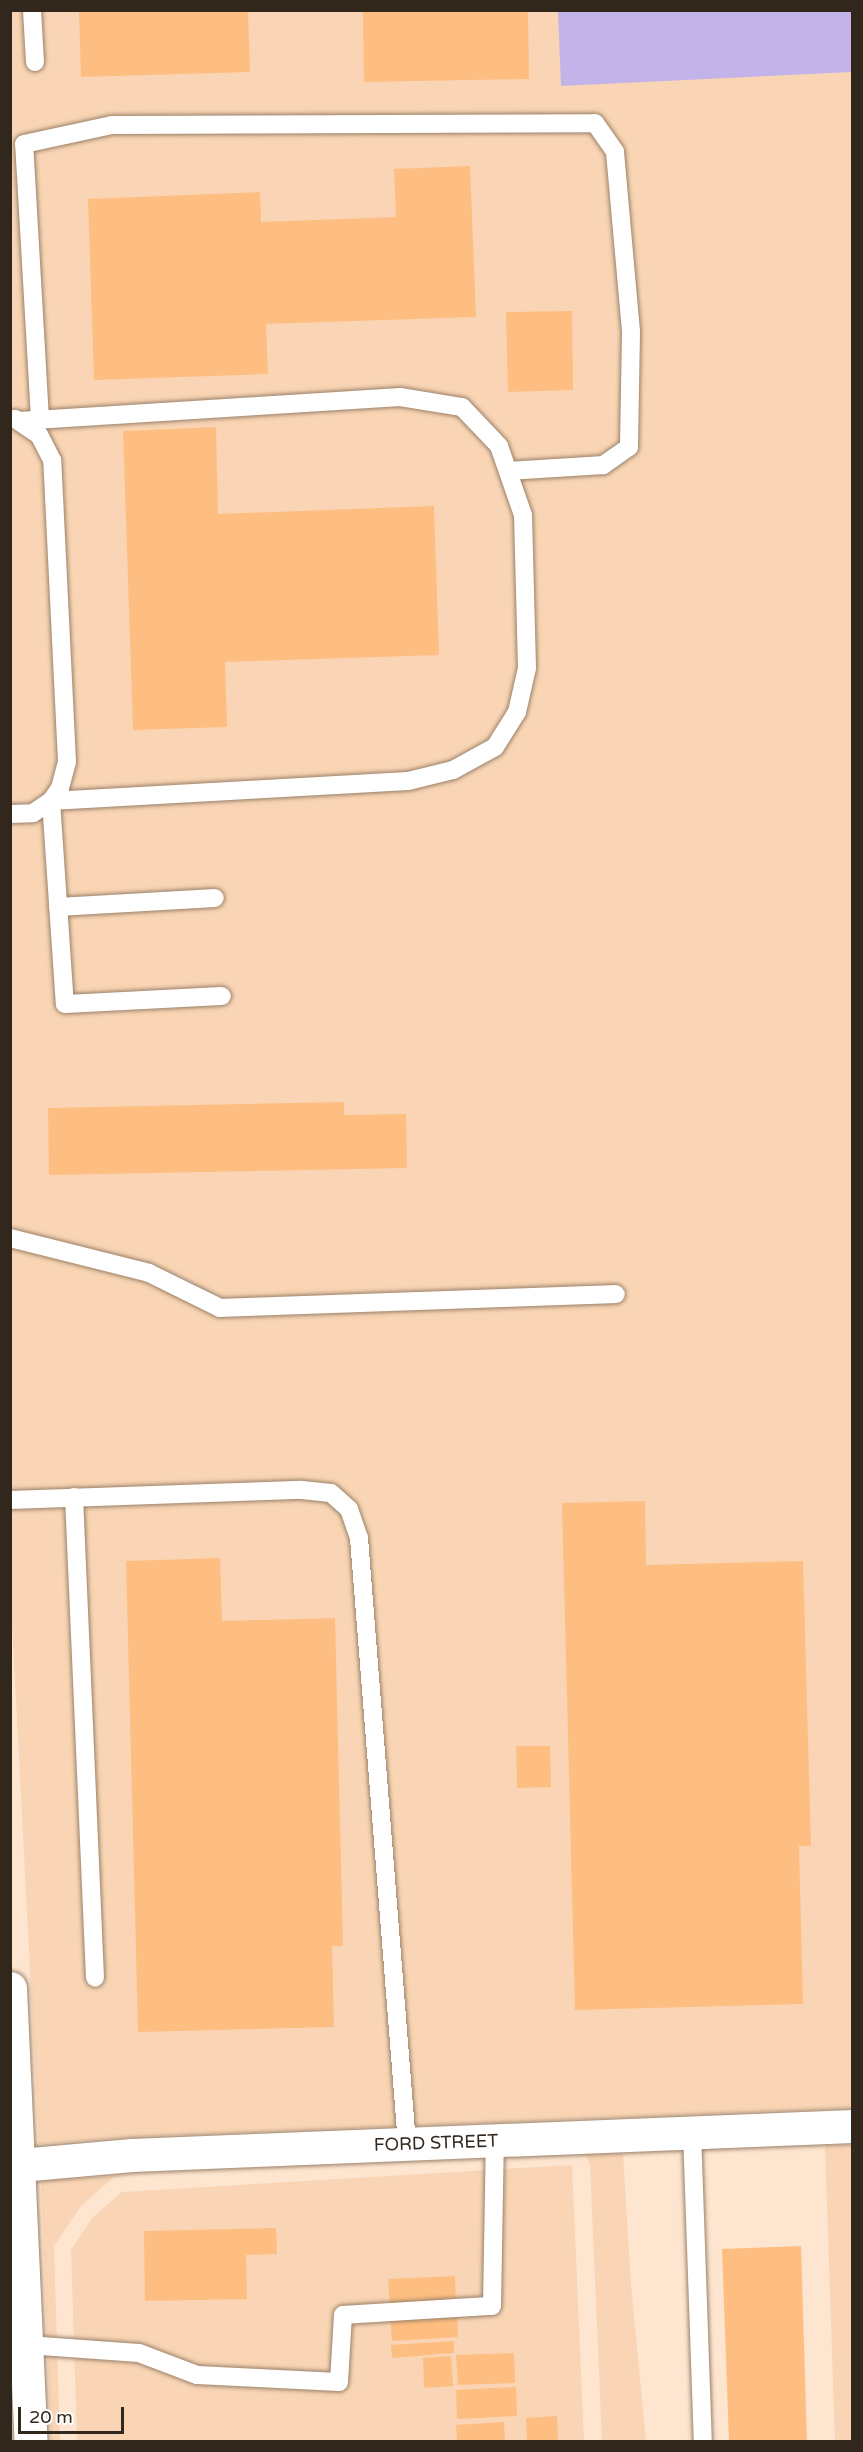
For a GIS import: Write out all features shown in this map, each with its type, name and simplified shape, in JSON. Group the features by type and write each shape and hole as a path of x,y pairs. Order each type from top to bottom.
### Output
{"street":[{"path":"10,1988 20,2165 17,2251 27,2345 31,2442"},
{"name":"FORD STREET","path":"20,2165 132,2156 852,2126"}],"lane":[{"path":"32,10 35,62"},
{"path":"40,419 24,144 112,125 595,123 615,152 631,332 629,447 603,465 508,471"},
{"path":"15,419 400,397 462,407 499,446 523,515 527,668 518,712 495,747 453,770 408,781 51,801"},
{"path":"10,814 33,813 51,801 60,788 67,762 52,460 39,435 15,419"},
{"path":"51,801 65,1004 222,996"},
{"path":"58,907 215,898"},
{"path":"10,1238 149,1273 220,1308 616,1294"},
{"path":"10,1500 302,1490 331,1493 349,1509 359,1538 407,2144"},
{"path":"74,1497 95,1978"},
{"path":"692,2132 703,2442"},
{"path":"27,2345 139,2354 197,2375 339,2382 343,2314 492,2306 495,2140"}],"shaded area":[{"path":"10,11 852,11 852,2108 131,2137 39,2144 10,1585"},
{"path":"558,11 852,11 852,72 561,86"},
{"path":"852,2145 852,2441 835,2441 825,2146"},
{"path":"623,2153 631,2284 646,2441 602,2441 590,2164 586,2155"},
{"path":"572,2165 584,2441 77,2441 71,2250 93,2217 122,2192"},
{"path":"213,2170 114,2177 81,2206 54,2246 60,2441 51,2441 41,2181"}],"building":[{"path":"79,10 248,10 250,72 81,77"},
{"path":"363,10 528,10 529,79 364,82"},
{"path":"470,166 476,317 266,324 268,374 94,380 88,199 260,192 261,222 396,217 394,169"},
{"path":"572,311 573,390 508,392 506,312"},
{"path":"216,427 218,514 434,506 439,655 225,662 227,727 133,730 123,431"},
{"path":"344,1102 344,1115 406,1114 407,1168 49,1175 48,1108"},
{"path":"645,1501 646,1565 803,1561 811,1846 799,1846 803,2004 575,2010 562,1503"},
{"path":"220,1558 222,1621 335,1618 343,1946 332,1946 334,2027 138,2032 126,1561"},
{"path":"516,1746 550,1746 551,1787 517,1788"},
{"path":"276,2228 277,2254 246,2255 247,2299 145,2301 144,2231"},
{"path":"801,2246 807,2442 729,2442 722,2249"},
{"path":"455,2276 456,2305 390,2308 388,2279"},
{"path":"457,2308 458,2337 392,2341 390,2312"},
{"path":"454,2341 454,2353 392,2358 391,2345"},
{"path":"514,2353 515,2383 458,2385 456,2355"},
{"path":"451,2356 453,2386 424,2388 423,2358"},
{"path":"516,2387 517,2416 457,2419 456,2390"},
{"path":"557,2416 558,2442 527,2442 526,2418"},
{"path":"504,2422 505,2441 457,2442 456,2425"}]}
